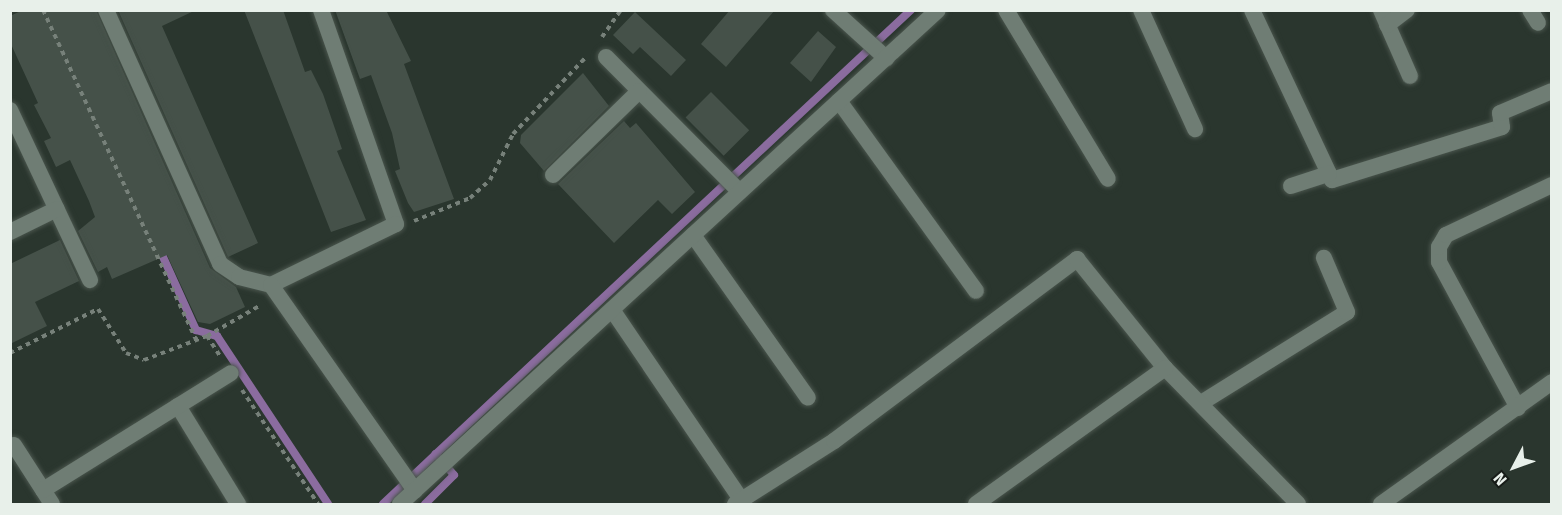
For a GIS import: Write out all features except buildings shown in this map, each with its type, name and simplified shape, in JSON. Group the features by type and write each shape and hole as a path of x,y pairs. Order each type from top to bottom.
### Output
{"street":[{"path":"105,10 220,264 239,277 274,290 415,491"},
{"path":"274,290 396,224 321,10"},
{"path":"833,10 886,58"},
{"path":"400,504 613,311 739,191 938,10"},
{"path":"1006,10 1108,179"},
{"path":"1141,10 1195,129"},
{"path":"1252,10 1332,180 1502,127 1500,113 1551,91"},
{"path":"1407,10 1384,18 1410,76"},
{"path":"599,53 739,191"},
{"path":"553,175 639,91"},
{"path":"839,101 976,291"},
{"path":"10,110 90,280"},
{"path":"1291,186 1329,174"},
{"path":"1518,408 1439,262 1439,247 1446,235 1551,185"},
{"path":"10,232 57,209"},
{"path":"693,235 808,398"},
{"path":"1201,403 1347,312 1324,258"},
{"path":"613,311 740,503 834,441 1077,259 1165,368 1298,504"},
{"path":"976,504 1165,368"},
{"path":"14,445 47,497 178,406 231,373"},
{"path":"1381,504 1518,408 1551,382"},
{"path":"178,406 238,504"}],"path":[{"path":"43,10 196,340"},
{"path":"600,41 621,10"},
{"path":"396,224 470,198 490,180 513,134 599,53"},
{"path":"10,353 98,309 136,360 207,336 274,290"},
{"path":"207,336 318,504"}],"waterway":[{"path":"425,504 454,475 436,454 911,10"},
{"path":"159,248 196,330 217,336 328,504"},
{"path":"383,504 436,454"}]}
